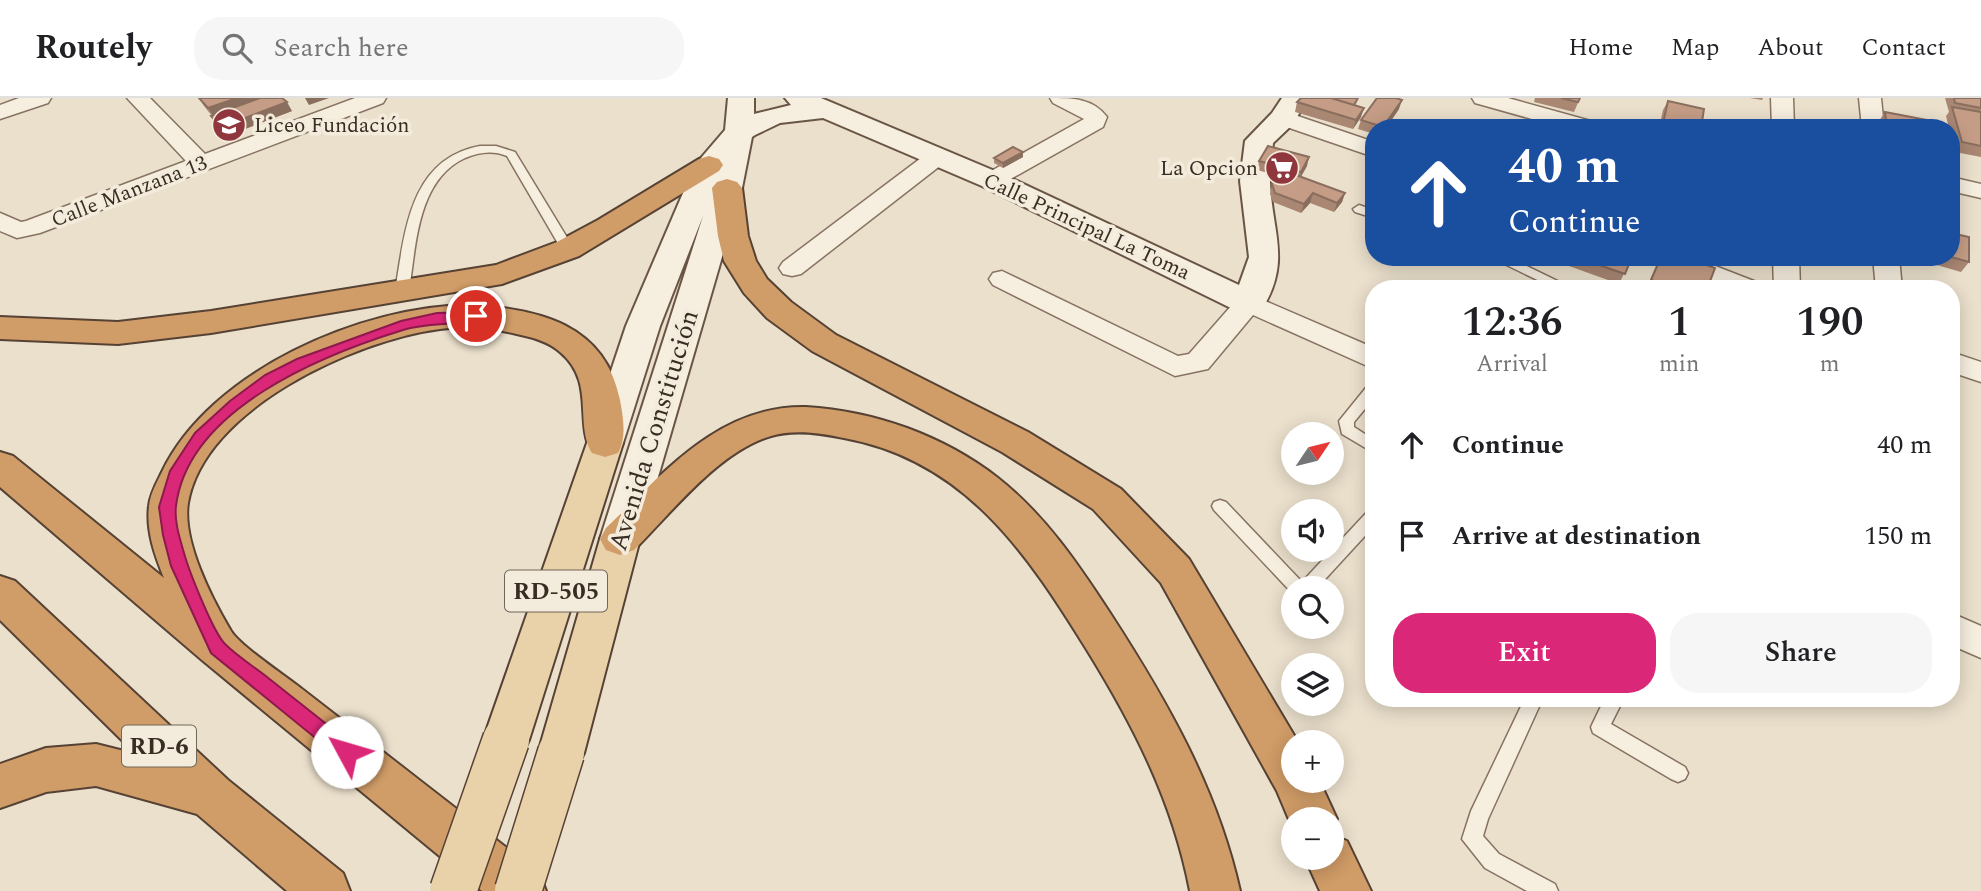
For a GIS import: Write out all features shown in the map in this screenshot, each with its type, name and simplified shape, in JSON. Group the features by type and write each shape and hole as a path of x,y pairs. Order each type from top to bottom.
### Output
{"highway":[{"path":"0,328 118,332 211,322 502,274 568,248 718,177 740,261 755,286 779,310 824,343 1015,442 1107,499 1175,571 1281,755"},
{"path":"217,648 179,566 167,507 178,471 200,436 235,405 271,379 347,344 401,325 437,318 476,316 512,321 551,331 578,348 593,371 604,403 605,443"},
{"path":"620,539 714,450 736,435 759,425 806,419 866,427 905,440 947,464 983,487 1019,519 1071,589 1147,707 1180,778 1210,859 1215,891"},
{"path":"0,466 217,648 520,891"},
{"name":"RD-6","path":"0,593 211,796 325,891"},
{"path":"0,786 47,770 96,765 211,796"},
{"path":"1336,870 1346,891"}],"main road":[{"name":"Avenida Constitución","path":"453,891 605,443"},
{"name":"Avenida Constitución","path":"520,891 620,539"}],"street":[{"path":"0,111 40,98"},
{"path":"138,98 201,163"},
{"name":"Calle Manzana 13","path":"0,221 17,230 32,228 375,98"},
{"path":"992,180 1095,122 1096,117 1091,111 1062,98"},
{"path":"1483,98 1558,119"},
{"path":"1782,98 1783,119"},
{"path":"1870,98 1872,119"},
{"path":"740,114 783,114 811,104"},
{"name":"Calle Principal La Toma","path":"811,104 992,180 1249,303 1365,355"},
{"path":"1002,279 1175,366 1198,362 1249,303 1265,257 1255,181 1259,142 1289,108 1365,146"},
{"name":"Avenida Constitución","path":"620,539 718,177 740,114"},
{"path":"792,268 937,157"},
{"name":"Avenida Constitución","path":"605,443 643,326 718,177"},
{"path":"1960,186 1981,191"},
{"path":"1690,266 1727,280"},
{"path":"1960,365 1981,372"},
{"path":"1960,632 1981,643"}],"lane":[{"path":"402,291 419,205 431,178 456,156 479,149 501,149 511,155 568,248"},
{"path":"1359,209 1365,211"},
{"path":"1516,266 1548,280"},
{"path":"1365,399 1346,421 1347,430 1365,441"},
{"path":"1220,506 1286,576"},
{"path":"1318,576 1365,525"},
{"path":"1530,707 1478,818 1472,838 1492,861 1548,891"},
{"path":"1610,707 1600,727 1678,772"}],"building":[{"path":"199,98 237,98 208,108"},
{"path":"260,98 282,98 287,102 221,127 211,116"},
{"path":"1301,98 1331,98 1364,108 1356,120 1297,102"},
{"path":"1331,98 1358,98 1354,105"},
{"path":"1377,98 1402,100 1389,119 1361,120"},
{"path":"1561,98 1580,98 1578,102"},
{"path":"1954,98 1981,98 1981,108 1955,103"},
{"path":"1668,101 1704,109 1702,119 1664,119"},
{"path":"1952,107 1981,112 1981,146 1962,142 1960,119 1955,119"},
{"path":"1885,112 1922,119 1886,119"},
{"path":"1268,146 1309,157 1301,172 1259,161"},
{"path":"1013,147 1023,152 1003,163 994,158"},
{"path":"1285,171 1345,193 1337,203 1313,193 1304,204 1275,193 1272,184"},
{"path":"1960,235 1969,237 1969,262 1960,260"},
{"path":"1602,266 1628,266 1625,274"},
{"path":"1657,266 1715,268 1710,280 1651,280"}],"place":[{"name":"Liceo Fundación","path":"229,125"},
{"name":"La Opcion","path":"1282,168"}],"route":[{"path":"347,752 217,648 179,566 167,507 178,471 200,436 235,405 271,379 302,362 401,325 437,318 476,316"}]}
